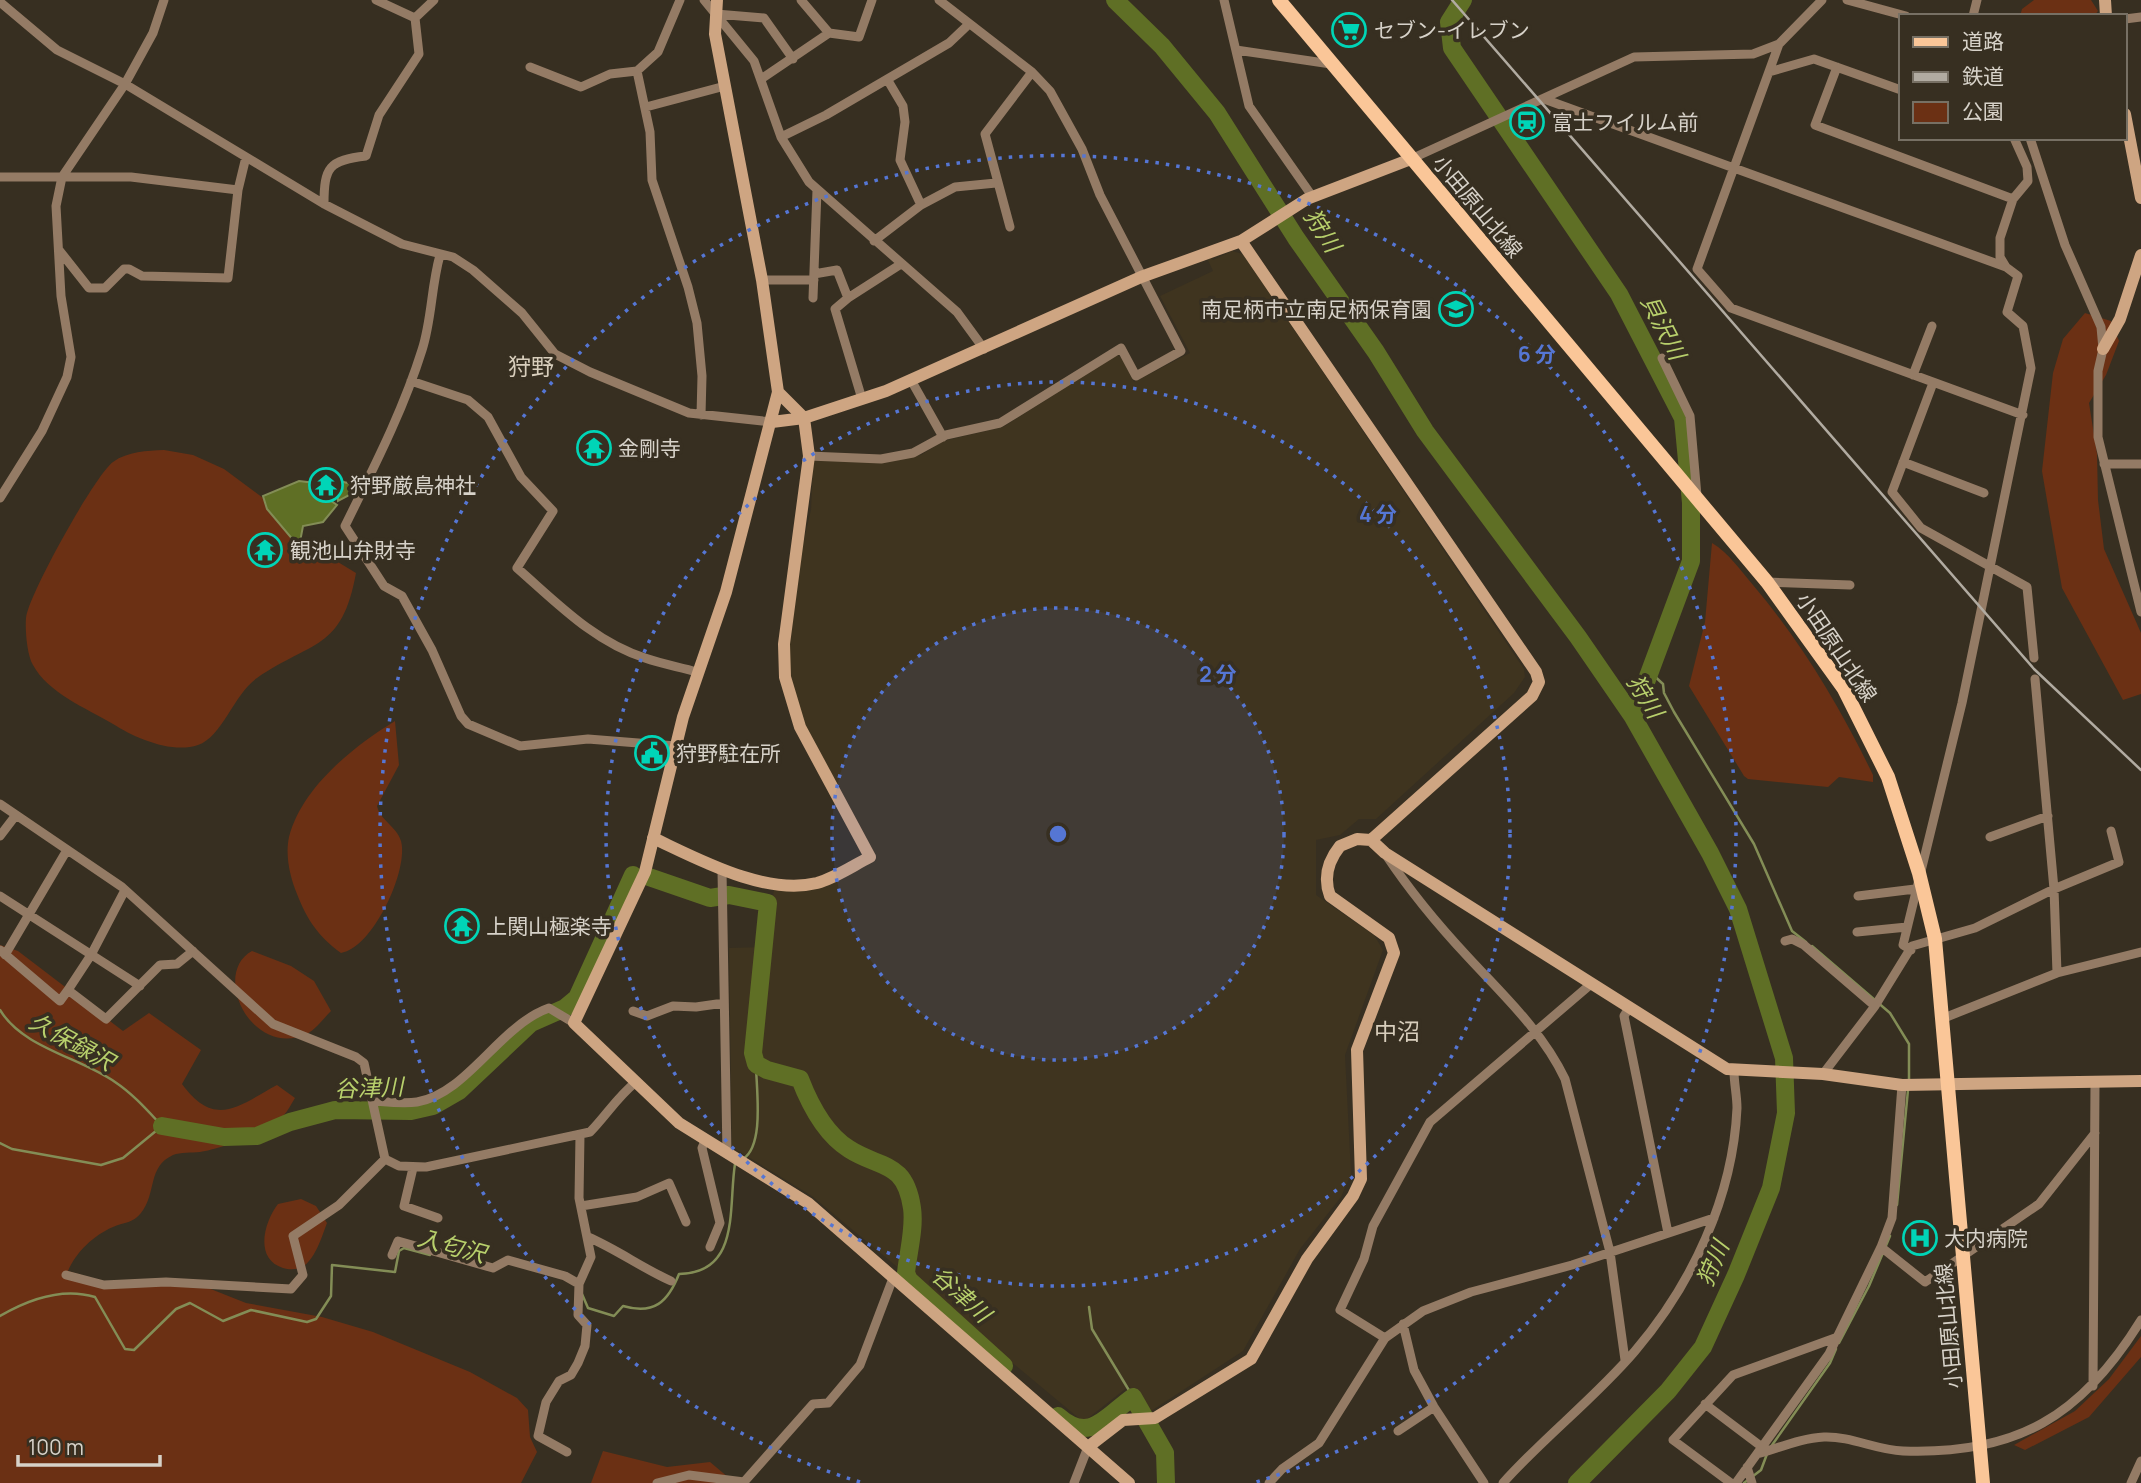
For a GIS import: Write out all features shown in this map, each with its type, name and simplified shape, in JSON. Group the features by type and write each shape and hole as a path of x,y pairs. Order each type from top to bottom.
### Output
{"main road":[{"name":"小田原山北線","path":"1279,0 1768,582 1844,689 1866,728 1888,777 1919,873 1935,939 1983,1483"}],"street":[{"path":"0,498 42,431 66,377 71,357 61,296 58,250 56,206 62,177 125,84 153,33 164,0"},
{"path":"376,0 415,18"},
{"path":"415,18 434,0"},
{"path":"530,67 581,87 610,74 637,71 658,52 680,0"},
{"path":"704,0 754,61 780,137 794,162 817,190 957,313 984,349"},
{"path":"575,1023 636,896 697,672 726,592 778,392 762,280 715,34 717,0"},
{"path":"802,0 829,33 859,37 872,0"},
{"path":"809,456 881,458 913,453 943,437 1000,423 1121,348 1136,376 1181,351 1100,195 1082,149 1050,91 1032,72 939,0"},
{"path":"1224,0 1249,106 1310,197"},
{"path":"0,2 57,50 125,84 324,204 401,244 440,256 453,257 494,287 531,323 555,354 590,372 701,415 772,422 804,418 862,399 984,349 1142,277 1244,239 1310,197 1411,159 1633,57 1754,54 1779,44 1822,0"},
{"path":"1847,0 1899,14"},
{"path":"716,14 764,18 793,59"},
{"path":"324,204 327,171 345,158 366,156 379,115 419,54 415,18"},
{"path":"780,137 950,43 969,24"},
{"path":"761,79 829,33"},
{"path":"1779,44 1697,269 1731,308 2023,415"},
{"path":"1236,50 1333,64"},
{"path":"1769,72 1814,59 1899,89"},
{"path":"1837,67 1815,125 2013,199"},
{"path":"637,71 646,107 652,180 688,286 697,323 702,376 701,415"},
{"path":"1010,227 985,134 1032,72"},
{"path":"887,79 903,106 905,122 900,160 921,205"},
{"path":"646,107 724,86"},
{"path":"1544,99 2006,267 2018,276 2007,312 2023,326 2031,368 1962,703 1903,945 1911,950"},
{"path":"2127,124 2141,198"},
{"path":"2006,267 2000,257 2000,238 2013,199 2028,181 2027,167 2015,140"},
{"path":"2031,140 2065,245 2101,327 2103,349"},
{"path":"58,250 89,288 105,288 124,269 142,276 228,278 238,190 246,158"},
{"path":"0,177 131,177 238,190"},
{"path":"874,241 921,205 955,187 996,183"},
{"path":"813,298 817,190"},
{"path":"1244,239 1538,676 1538,686 1532,696 1371,840"},
{"path":"2141,255 2120,319 2103,349 2098,371 2097,406 2098,438 2141,612"},
{"path":"440,256 433,282 430,318 411,381 382,451 345,526 384,586 402,596 432,650 461,716 468,724 520,746 588,739 676,746"},
{"path":"862,399 835,309 901,264"},
{"path":"762,280 814,277 837,270 848,298"},
{"path":"1913,375 1932,326"},
{"path":"1662,358 1690,416 1697,497"},
{"path":"911,380 943,437"},
{"path":"411,381 468,400 488,417 521,477 553,511 517,568 583,626 604,639 645,658 697,672"},
{"path":"1933,383 1892,492 1921,528 2027,587 2034,658"},
{"path":"653,838 722,871 783,885 817,883 870,857 800,727 785,677 784,644 809,456 804,418 778,392"},
{"path":"1903,461 1984,493"},
{"path":"2104,464 2141,464"},
{"path":"1768,582 1850,585"},
{"path":"2035,679 2054,888 2057,973"},
{"path":"0,804 125,890 273,1024 365,1063 385,1158"},
{"path":"0,836 16,815"},
{"path":"1990,837 2048,816"},
{"path":"1823,1074 1875,1006 1912,946 1975,928 2054,888 2119,862 2111,831"},
{"path":"1074,1483 1088,1447 1123,1420 1155,1418 1251,1359 1313,1248 1359,1186 1357,1050 1390,968 1393,947 1381,930 1330,896 1326,886 1327,869 1340,846 1357,839 1371,840 1385,853 1629,1008 1734,1071 1823,1074 1902,1085 2095,1084 2141,1081"},
{"path":"68,850 30,915 3,953 60,1002 91,955 125,890"},
{"path":"1385,853 1399,875 1466,955 1538,1032 1565,1079 1610,1252 1625,1360"},
{"path":"722,871 727,1154"},
{"path":"1858,896 1915,889"},
{"path":"0,896 140,986"},
{"path":"1857,932 1907,927"},
{"path":"1785,941 1793,939 1804,945 1875,1006"},
{"path":"68,990 106,1019 160,965 177,964 193,951"},
{"path":"1944,1018 2057,973 2141,952"},
{"path":"1385,1338 1340,1310 1364,1259 1373,1226 1430,1122 1591,984"},
{"path":"633,1011 647,1016 673,1006 696,1007 724,1003"},
{"path":"373,1101 418,1102 440,1094 530,1015 549,1008 575,1023 679,1123 808,1203 1129,1483"},
{"path":"1629,1008 1624,1016 1668,1233"},
{"path":"1503,1483 1625,1360 1675,1296 1700,1252 1714,1218 1732,1145 1737,1108 1734,1071"},
{"path":"385,1158 414,1168 590,1132 606,1116 620,1094 636,1082"},
{"path":"2093,1386 2095,1084"},
{"path":"1835,1338 1733,1375 1673,1440 1734,1483 1829,1354 1881,1247 1892,1218 1902,1085"},
{"path":"1881,1247 1926,1282 2039,1204 2096,1132"},
{"path":"567,1452 538,1436 546,1402 559,1381 571,1375 585,1346 587,1325 578,1315 579,1284 591,1257 581,1206 580,1135"},
{"path":"705,1141 702,1147 720,1223 710,1247"},
{"path":"66,1275 104,1285 166,1282 291,1289 303,1275 293,1236 339,1205 385,1158"},
{"path":"414,1168 404,1206 438,1218"},
{"path":"581,1206 637,1198 668,1183 686,1222"},
{"path":"1269,1483 1282,1469 1319,1443 1385,1338 1437,1303 1714,1218"},
{"path":"588,1237 617,1250 643,1269 671,1281"},
{"path":"392,1255 398,1241 493,1268 508,1260 565,1276 579,1284"},
{"path":"657,1483 689,1475 744,1482 813,1404 828,1403 860,1365 893,1278"},
{"path":"1759,1451 1806,1438 1826,1437 1886,1450 1980,1446 2012,1438 2052,1418 2093,1386 2119,1356 2141,1320"},
{"path":"1403,1324 1414,1370 1434,1407 1484,1483"},
{"path":"1705,1404 1759,1451"},
{"path":"1398,1431 1434,1407"},
{"path":"2131,1483 2141,1461"},
{"path":"1748,1467 1752,1483"}],"shaded area":[{"path":"1232,251 1243,254 1524,669 1525,677 1514,693 1376,819 1359,819 1340,835 1316,840 1316,895 1374,935 1383,950 1345,1055 1351,1174 1341,1197 1300,1249 1243,1351 1151,1411 1143,1406 1129,1386 1087,1419 1081,1420 812,1196 732,1147 729,948 767,947 774,888 784,890 871,862 800,719 788,661 802,548 811,510 813,462 819,459 885,461 921,455 943,441 1003,427 1117,355 1122,358 1134,382 1190,353 1160,296 1213,271 1207,258 1210,256 1213,260"},
{"path":"336,480 355,485 359,490 338,501"},
{"path":"299,481 315,483 321,494 337,505 323,522 303,526 299,547 267,509 263,496"}],"green space":[{"path":"2034,0 2091,0 2098,11 2096,14 2021,14 2022,9"},
{"path":"2085,313 2111,321 2119,341 2106,375 2089,403 2097,454 2098,500 2104,549 2141,633 2141,694 2123,700 2062,588 2042,471 2053,373 2063,339"},
{"path":"164,450 193,455 224,469 274,506 300,539 356,573 350,598 333,630 309,649 257,678 241,694 214,733 198,745 188,747 165,746 143,739 58,692 33,665 26,636 26,618 38,586 78,511 104,472 113,462 125,456"},
{"path":"1712,543 1739,568 1804,653 1847,725 1873,775 1873,782 1839,777 1828,787 1748,779 1744,776 1689,686 1705,622"},
{"path":"395,721 399,765 377,806 401,841 399,871 394,889 376,924 353,948 341,953 320,934 301,903 289,866 289,837 305,801 317,785 347,756"},
{"path":"0,945 18,951 123,1031 149,1013 201,1050 182,1084 205,1106 216,1110 239,1106 277,1085 295,1098 277,1122 256,1134 200,1152 176,1154 165,1160 159,1166 141,1213 132,1221 106,1230 93,1239 76,1257 68,1271 101,1281 193,1282 246,1303 322,1317 373,1332 470,1372 517,1398 528,1410 530,1437 537,1452 521,1483 0,1483"},
{"path":"252,951 291,966 314,981 331,1011 310,1032 287,1039 269,1035 254,1025 243,1010 235,977 240,962"},
{"path":"301,1199 316,1206 327,1223 308,1262 299,1268 285,1269 268,1257 264,1239 266,1230 278,1204"},
{"path":"2141,1336 2141,1357 2089,1417 2025,1450 2014,1445 2075,1411 2109,1379"},
{"path":"603,1451 667,1467 710,1462 735,1483 591,1483"}],"waterway":[{"name":"狩川","path":"1115,0 1162,46 1217,113 1296,238 1376,352 1425,431 1578,637 1633,717 1710,853 1738,909 1784,1058 1786,1113 1771,1188 1703,1347 1668,1391 1577,1483"},
{"name":"貝沢川","path":"1463,0 1449,22 1452,48 1619,294 1683,418 1691,503 1691,561 1633,717"},
{"path":"1650,672 1663,684 1664,693 1674,712 1754,844 1792,931 1806,942"},
{"name":"谷津川","path":"162,1126 224,1137 257,1136 290,1122 335,1110 411,1111 433,1106 459,1091 531,1023 565,1008 577,998 633,875"},
{"name":"谷津川","path":"649,877 710,898 729,895 768,903 753,1053 756,1064 767,1070 800,1079 814,1109 840,1143 889,1168 904,1181 913,1216 906,1273 909,1280 1004,1366"},
{"path":"1812,946 1890,1013 1909,1044 1909,1080"},
{"name":"久保録沢","path":"0,1010 10,1023 37,1043 101,1073 122,1087 162,1126 123,1158 101,1165 12,1149 0,1143"},
{"name":"入匂沢","path":"743,1159 750,1152 757,1129 756,1064"},
{"path":"1897,1205 1908,1090"},
{"name":"入匂沢","path":"582,1294 588,1308 614,1316 623,1306 643,1309 665,1299 679,1274 699,1271 713,1262 728,1235 735,1164"},
{"path":"1839,1343 1869,1286 1890,1236"},
{"name":"入匂沢","path":"0,1316 22,1304 46,1296 70,1293 95,1297 125,1349 134,1350 176,1309 190,1303 223,1321 251,1310 307,1322 316,1319 331,1296 332,1265 395,1272 399,1251 404,1248 430,1255"},
{"path":"1089,1307 1092,1329 1133,1397"},
{"path":"1770,1448 1830,1363 1836,1349"},
{"name":"谷津川","path":"1058,1416 1069,1424 1088,1428 1105,1419 1133,1397 1165,1453 1166,1483"},
{"path":"1744,1483 1761,1470 1767,1454"}],"railway":[{"path":"1452,0 2034,669 2141,770"}],"place":[{"name":"セブン-イレブン","path":"1349,30"},
{"name":"富士フイルム前","path":"1527,122"},
{"name":"南足柄市立南足柄保育園","path":"1456,309"},
{"name":"金剛寺","path":"594,448"},
{"name":"狩野厳島神社","path":"326,485"},
{"name":"観池山弁財寺","path":"265,550"},
{"name":"狩野駐在所","path":"652,753"},
{"name":"上関山極楽寺","path":"462,926"},
{"name":"大内病院","path":"1920,1238"}],"district":[{"name":"狩野","path":"531,366"},
{"name":"中沼","path":"1397,1031"}]}
